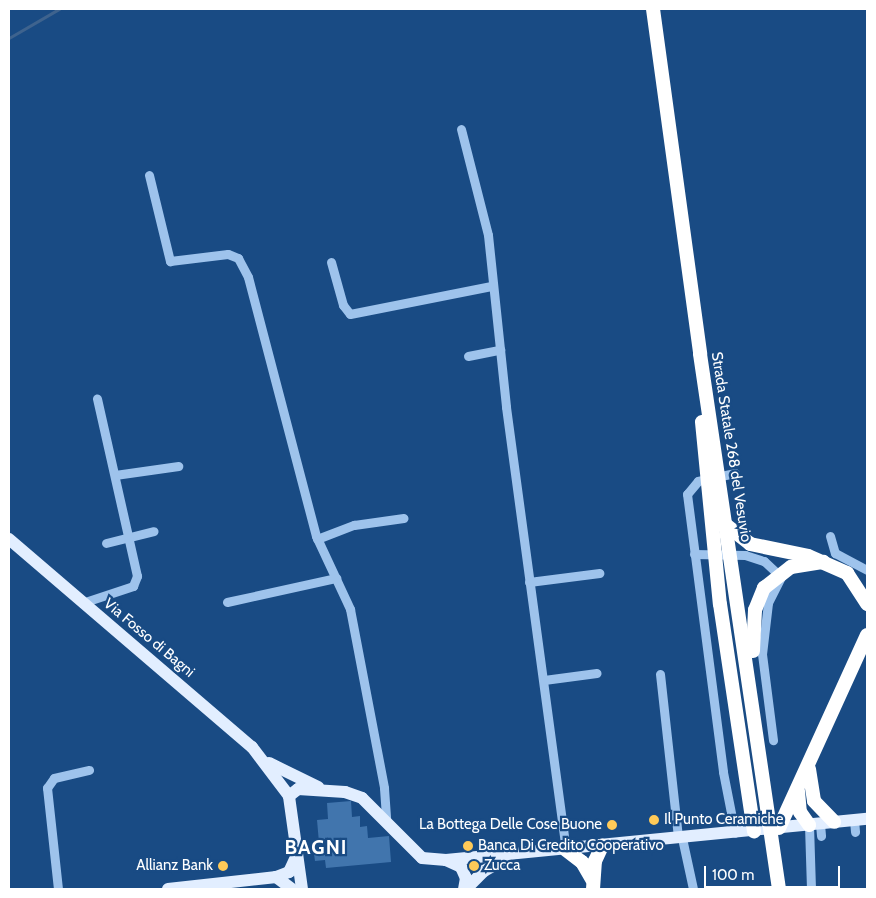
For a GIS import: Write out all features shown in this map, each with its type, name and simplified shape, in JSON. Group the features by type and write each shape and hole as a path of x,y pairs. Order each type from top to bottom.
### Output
{"highway":[{"name":"Strada Statale 268 del Vesuvio","path":"654,9 700,354 726,525 765,739 779,889"},
{"path":"700,354 710,533 754,831"},
{"path":"726,525 750,544 824,562 848,573 867,604"},
{"path":"765,739 752,637 759,598 780,572 804,564 824,562"},
{"path":"779,828 809,768 867,635"},
{"path":"809,768 817,828"},
{"path":"798,790 800,812 817,828"},
{"path":"814,801 834,822"},
{"path":"593,884 602,846"},
{"path":"566,850 582,862 593,884"}],"main road":[{"name":"Via Fosso di Bagni","path":"9,538 267,762 328,791"},
{"name":"Via Fosso di Bagni","path":"267,762 289,796"},
{"path":"302,889 296,857 289,796 298,789 328,791 362,798 422,858 446,860 566,850 779,828 817,828 834,822 854,826 867,819"},
{"path":"465,889 495,863 512,855"},
{"path":"168,889 276,877 289,872 296,857"},
{"path":"446,860 465,872 465,889"},
{"path":"276,877 292,889"}],"street":[{"path":"461,129 488,235 491,286 566,850"},
{"path":"149,175 170,261 228,254 242,263 317,539 350,610 384,788 386,820"},
{"path":"331,262 343,305 350,314 491,286"},
{"path":"468,356 500,350"},
{"path":"82,603 127,589 136,581 129,538 96,398"},
{"path":"115,475 178,466"},
{"path":"735,473 698,480 687,494 694,554 735,832"},
{"path":"317,539 354,525 404,518"},
{"path":"106,543 154,531"},
{"path":"830,536 835,553 867,570"},
{"path":"694,554 745,555 764,562 781,577 768,603 762,654 765,739"},
{"path":"529,582 598,573"},
{"path":"227,602 336,578"},
{"path":"544,680 597,674"},
{"path":"660,674 680,838 693,889"},
{"path":"58,889 47,788 54,778 90,770"},
{"path":"811,889 817,828"}],"building":[{"path":"351,801 352,817 360,816 360,827 367,826 368,838 389,836 391,862 326,868 325,860 315,861 314,854 320,854 317,820 328,819 327,803"}],"waterway":[{"path":"9,38 59,9"}],"place":[{"name":"Il Punto Ceramiche","path":"654,820"},
{"name":"La Bottega Delle Cose Buone","path":"612,825"},
{"name":"Banca Di Credito Cooperativo","path":"468,846"},
{"name":"Allianz Bank","path":"223,866"},
{"name":"Zucca","path":"474,866"}],"district":[{"name":"BAGNI","path":"316,847"}]}
